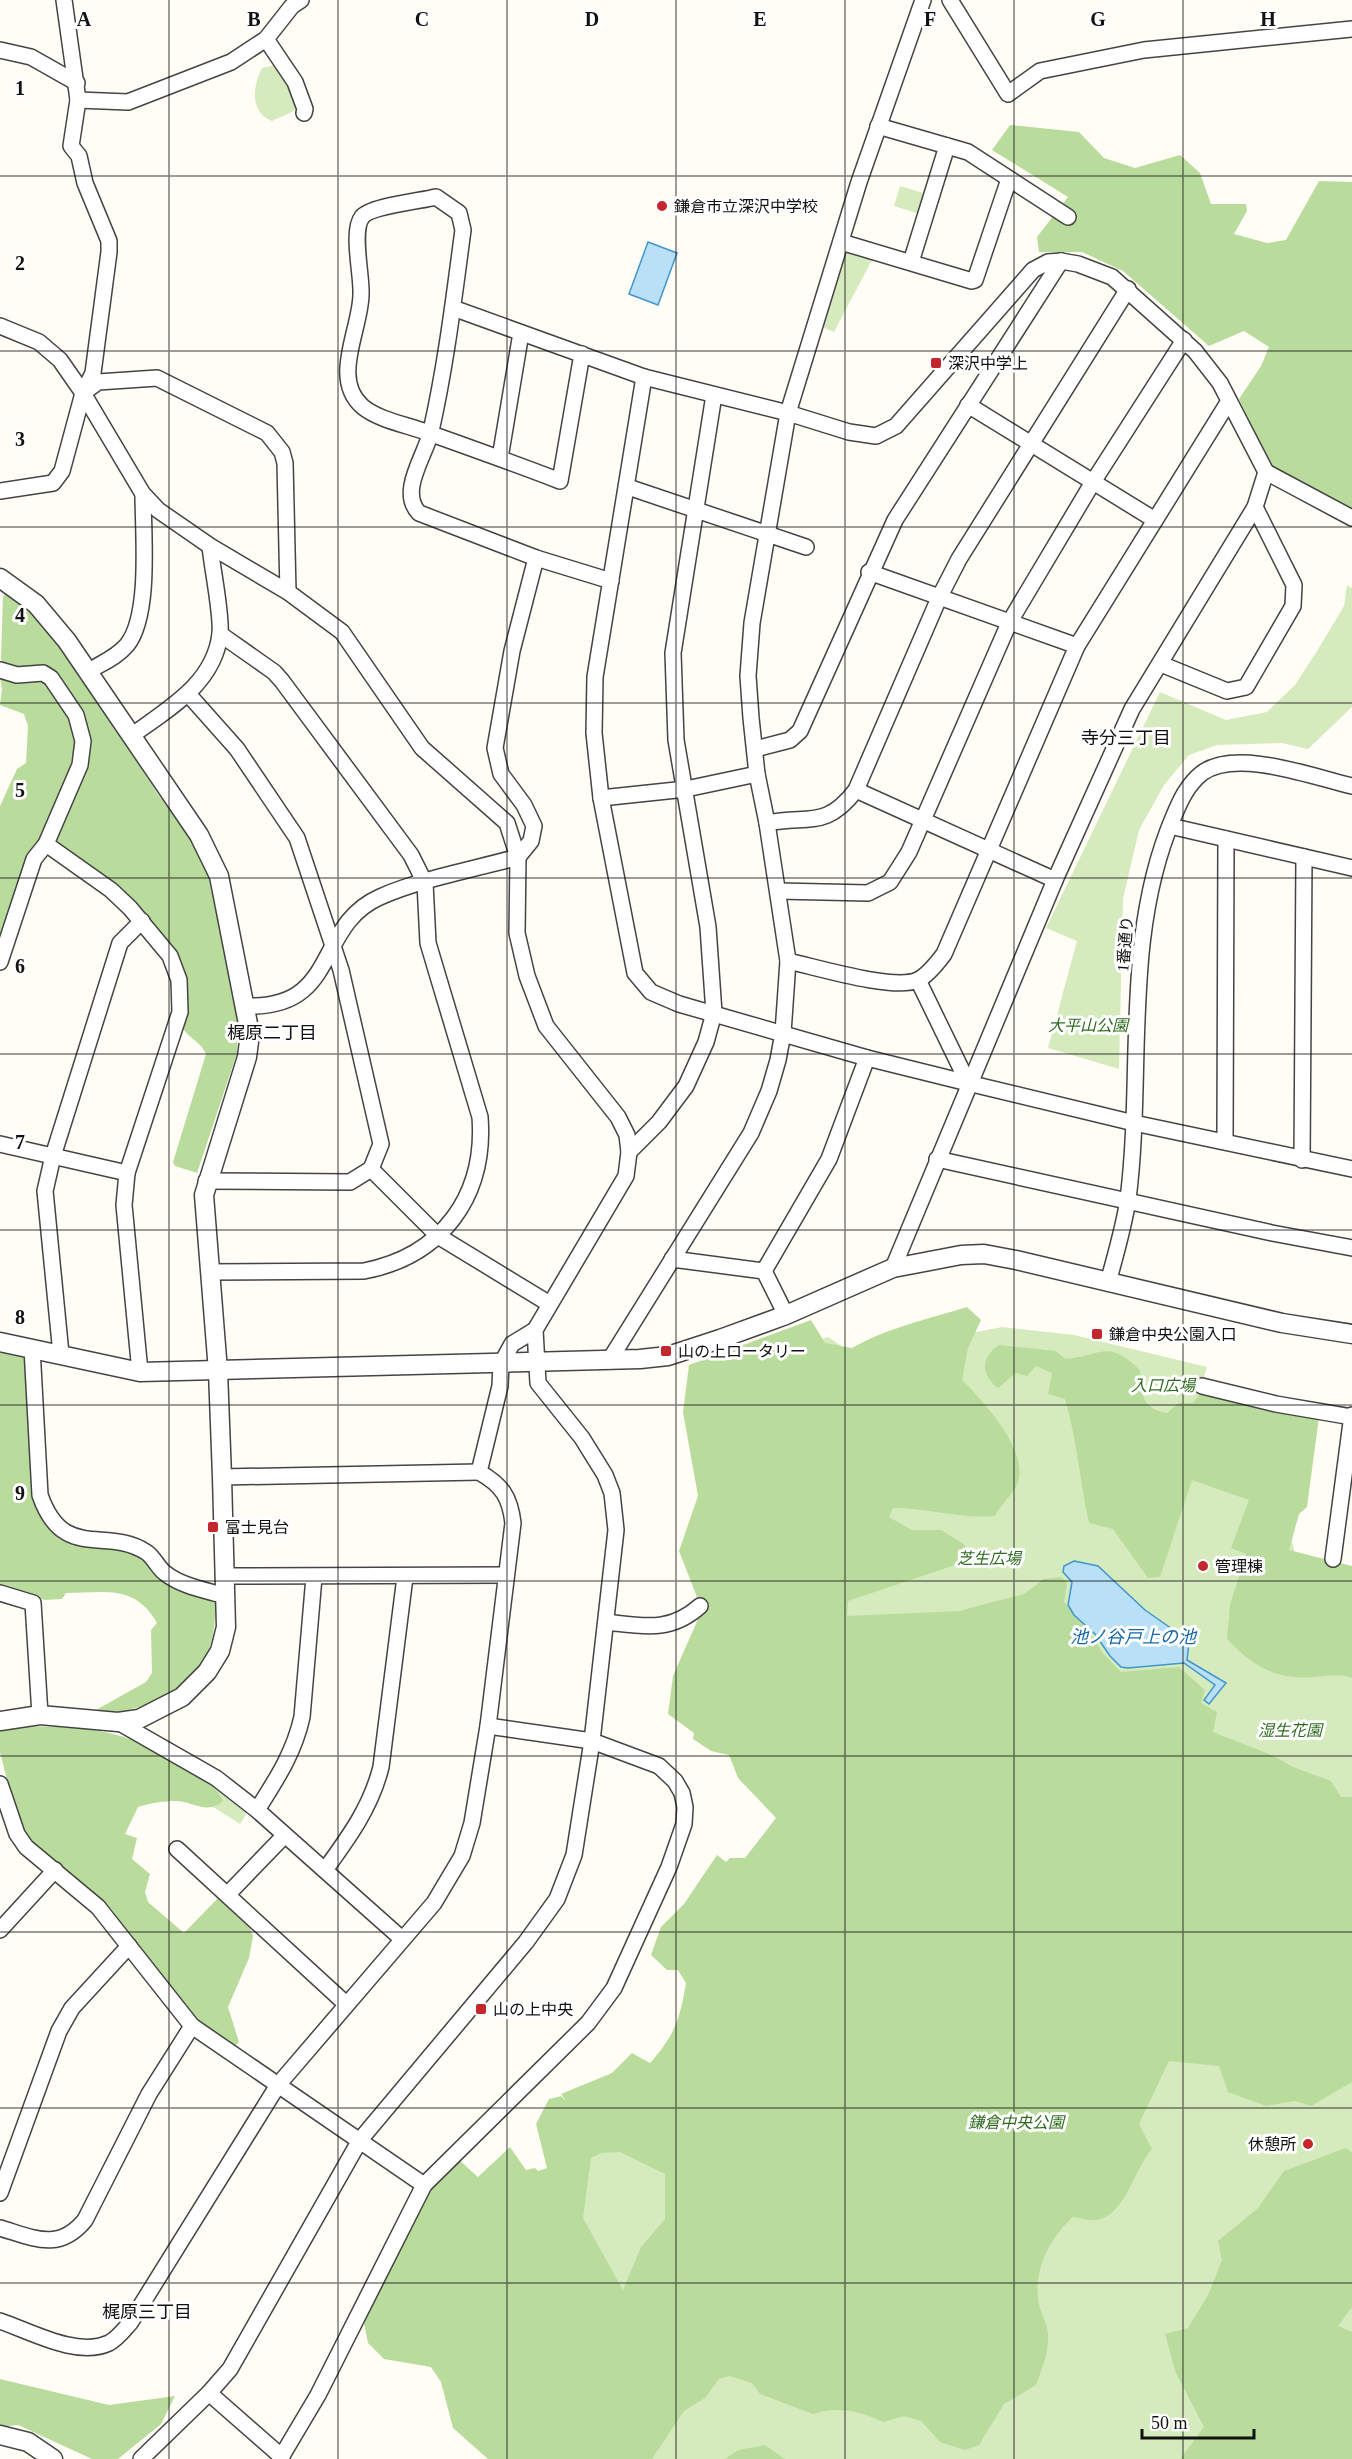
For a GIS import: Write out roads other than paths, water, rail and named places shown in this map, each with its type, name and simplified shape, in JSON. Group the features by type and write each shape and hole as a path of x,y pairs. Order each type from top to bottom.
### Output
{"street":[{"path":"0,491 53,483 62,471 83,393 93,373 109,252 109,241 85,183 79,156 71,146 78,100 64,0"},
{"path":"78,100 128,102 231,62 266,39 292,6 302,0"},
{"path":"609,1361 751,1133 770,1091 783,1033 788,962 767,823 757,774 748,676 752,623 788,413 878,126 924,0"},
{"path":"950,0 1008,94 1040,71 1144,50 1352,29"},
{"path":"266,39 295,82 305,109 304,113"},
{"path":"0,50 13,51 43,62 77,83"},
{"path":"878,126 968,152 1068,217"},
{"path":"911,262 947,146"},
{"path":"841,242 975,280 1009,179"},
{"path":"582,354 560,481 500,458 430,433 372,413 356,399 350,388 348,368 361,302 357,226 363,215 373,210 436,197 459,213 464,230 453,308 430,433 411,495 415,509 419,513 536,558 611,581"},
{"path":"755,749 790,740 800,731 869,572 895,520 1061,261"},
{"path":"453,308 644,377 788,413 863,435 876,436 891,429 1033,270 1048,262 1061,261 1101,271 1128,289 1184,340 1209,367 1266,472 1352,518"},
{"path":"767,823 790,819 824,818 843,807 856,790 939,598 959,560 1128,289"},
{"path":"0,326 39,342 52,352 83,393 143,494 158,510 210,546 288,592 342,632 422,748 507,823 518,856 517,933 536,1001 546,1026 618,1117 627,1135 629,1152 626,1176 548,1303 535,1330 535,1363 538,1383 595,1456 612,1493 616,1530 592,1741 574,1855 550,1912 360,2140 230,2369 209,2393 141,2459"},
{"path":"500,458 521,333"},
{"path":"778,891 868,893 890,882 909,852 1010,623 1093,482 1184,340"},
{"path":"644,377 628,487 595,677 594,733 601,798 634,972 651,992 679,1004 867,1058 1134,1123 1352,1169"},
{"path":"83,393 98,382 157,378 267,433 276,441 285,463 288,592"},
{"path":"629,1152 659,1122 686,1086 706,1042 714,1013 708,927 676,741 673,653 714,395"},
{"path":"788,962 876,981 897,983 918,980 944,954 1077,646 1229,401"},
{"path":"968,405 1155,520"},
{"path":"893,1268 968,1083 1055,880 1132,709 1255,507 1266,472"},
{"path":"628,487 806,547"},
{"path":"89,671 116,656 128,644 141,616 143,494"},
{"path":"1161,664 1227,691 1246,687 1293,606 1294,585 1255,507"},
{"path":"131,736 189,694 208,667 220,634 210,546"},
{"path":"246,1006 263,1006 288,1001 305,990 319,972 333,945 352,918 379,897 518,856 531,841 534,826 524,806 501,774 496,740 512,651 536,558"},
{"path":"869,572 1077,646"},
{"path":"0,581 36,604 89,671 199,835 219,876 250,1034 247,1057 206,1181 204,1196 218,1371 226,1576 225,1627 220,1651 207,1672 182,1697 154,1714 118,1722 40,1715 0,1721"},
{"path":"210,1272 363,1271 387,1266 414,1254 438,1236 467,1196 477,1172 481,1136 480,1117 428,943 425,883 411,855 282,681 274,672 220,634"},
{"path":"0,670 17,675 43,673 51,678 76,715 83,741 80,765 46,844 34,859 0,962"},
{"path":"189,694 237,749 297,838 333,945 381,1144 371,1169 350,1182 206,1181"},
{"name":"1番通り","path":"1108,1283 1128,1200 1134,1123 1139,987 1145,918 1154,867 1184,793 1203,773 1222,765 1249,762 1352,786"},
{"path":"601,798 686,789 757,774"},
{"path":"856,790 921,822 1055,880"},
{"path":"1170,826 1352,868"},
{"path":"1225,1142 1226,839"},
{"path":"46,844 111,890 142,921 175,966 180,1012 127,1173 124,1205 140,1372"},
{"path":"1302,1160 1304,857"},
{"path":"61,1354 45,1191 53,1156 120,943 142,921"},
{"path":"918,980 968,1083"},
{"path":"764,1271 829,1159 867,1058"},
{"path":"0,1144 127,1173"},
{"path":"937,1159 1272,1233 1352,1248"},
{"path":"371,1169 438,1236 548,1303"},
{"path":"0,1342 140,1372 609,1361 668,1356 786,1315 893,1268 923,1260 984,1254 1282,1323 1352,1334"},
{"path":"672,1259 687,1263 764,1271"},
{"path":"764,1271 786,1315"},
{"path":"479,1472 500,1386 501,1364 512,1344 535,1330"},
{"path":"32,1348 40,1495 47,1515 64,1531 82,1539 130,1546 148,1553 163,1572 179,1582 225,1596"},
{"path":"1202,1386 1276,1404 1352,1416 1347,1493 1333,1559"},
{"path":"0,2321 68,2344 86,2347 108,2343 130,2324 278,2085 434,1904 462,1856 472,1823 488,1726 513,1523 511,1506 502,1488 479,1472 222,1477"},
{"path":"226,1576 506,1575"},
{"path":"325,1870 352,1832 376,1789 381,1767 405,1576"},
{"path":"257,1810 287,1761 298,1735 302,1718 314,1577"},
{"path":"0,1593 33,1603 40,1715"},
{"path":"606,1622 654,1628 678,1621 700,1606"},
{"path":"118,1722 216,1779 257,1810 402,1939"},
{"path":"209,2393 281,2458 318,2395 424,2185 588,2023 620,1977 669,1867 684,1824 685,1808 675,1781 659,1766 592,1741 488,1726"},
{"path":"0,1784 3,1804 17,1834 26,1847 98,1906 192,2026 424,2185"},
{"path":"228,1894 284,1836"},
{"path":"177,1849 346,2004"},
{"path":"0,1930 55,1870"},
{"path":"0,2193 59,2031 72,2008 129,1946"},
{"path":"0,2228 48,2240 68,2237 78,2229 85,2220 149,2094 192,2026"},
{"path":"0,2435 28,2442 53,2459"}],"water":[{"path":"648,242 677,253 658,305 629,294"},
{"name":"池ノ谷戸上の池","path":"1074,1561 1098,1566 1145,1610 1185,1638 1189,1643 1187,1660 1226,1683 1209,1704 1204,1700 1215,1685 1184,1663 1128,1668 1121,1667 1110,1656 1095,1634 1074,1615 1068,1605 1072,1582 1063,1572 1064,1566"}],"place":[{"name":"鎌倉市立深沢中学校","path":"662,206"},
{"name":"深沢中学上","path":"936,363"},
{"name":"鎌倉中央公園入口","path":"1097,1334"},
{"name":"山の上ロータリー","path":"666,1351"},
{"name":"富士見台","path":"213,1527"},
{"name":"管理棟","path":"1203,1566"},
{"name":"山の上中央","path":"481,2009"},
{"name":"休憩所","path":"1308,2144"}],"district":[{"name":"寺分三丁目","path":"1126,738"},
{"name":"梶原二丁目","path":"272,1033"},
{"name":"梶原三丁目","path":"147,2312"}],"park label":[{"name":"大平山公園","path":"1088,1025"},
{"name":"入口広場","path":"1163,1385"},
{"name":"芝生広場","path":"989,1558"},
{"name":"湿生花園","path":"1290,1730"},
{"name":"鎌倉中央公園","path":"1016,2122"}]}
